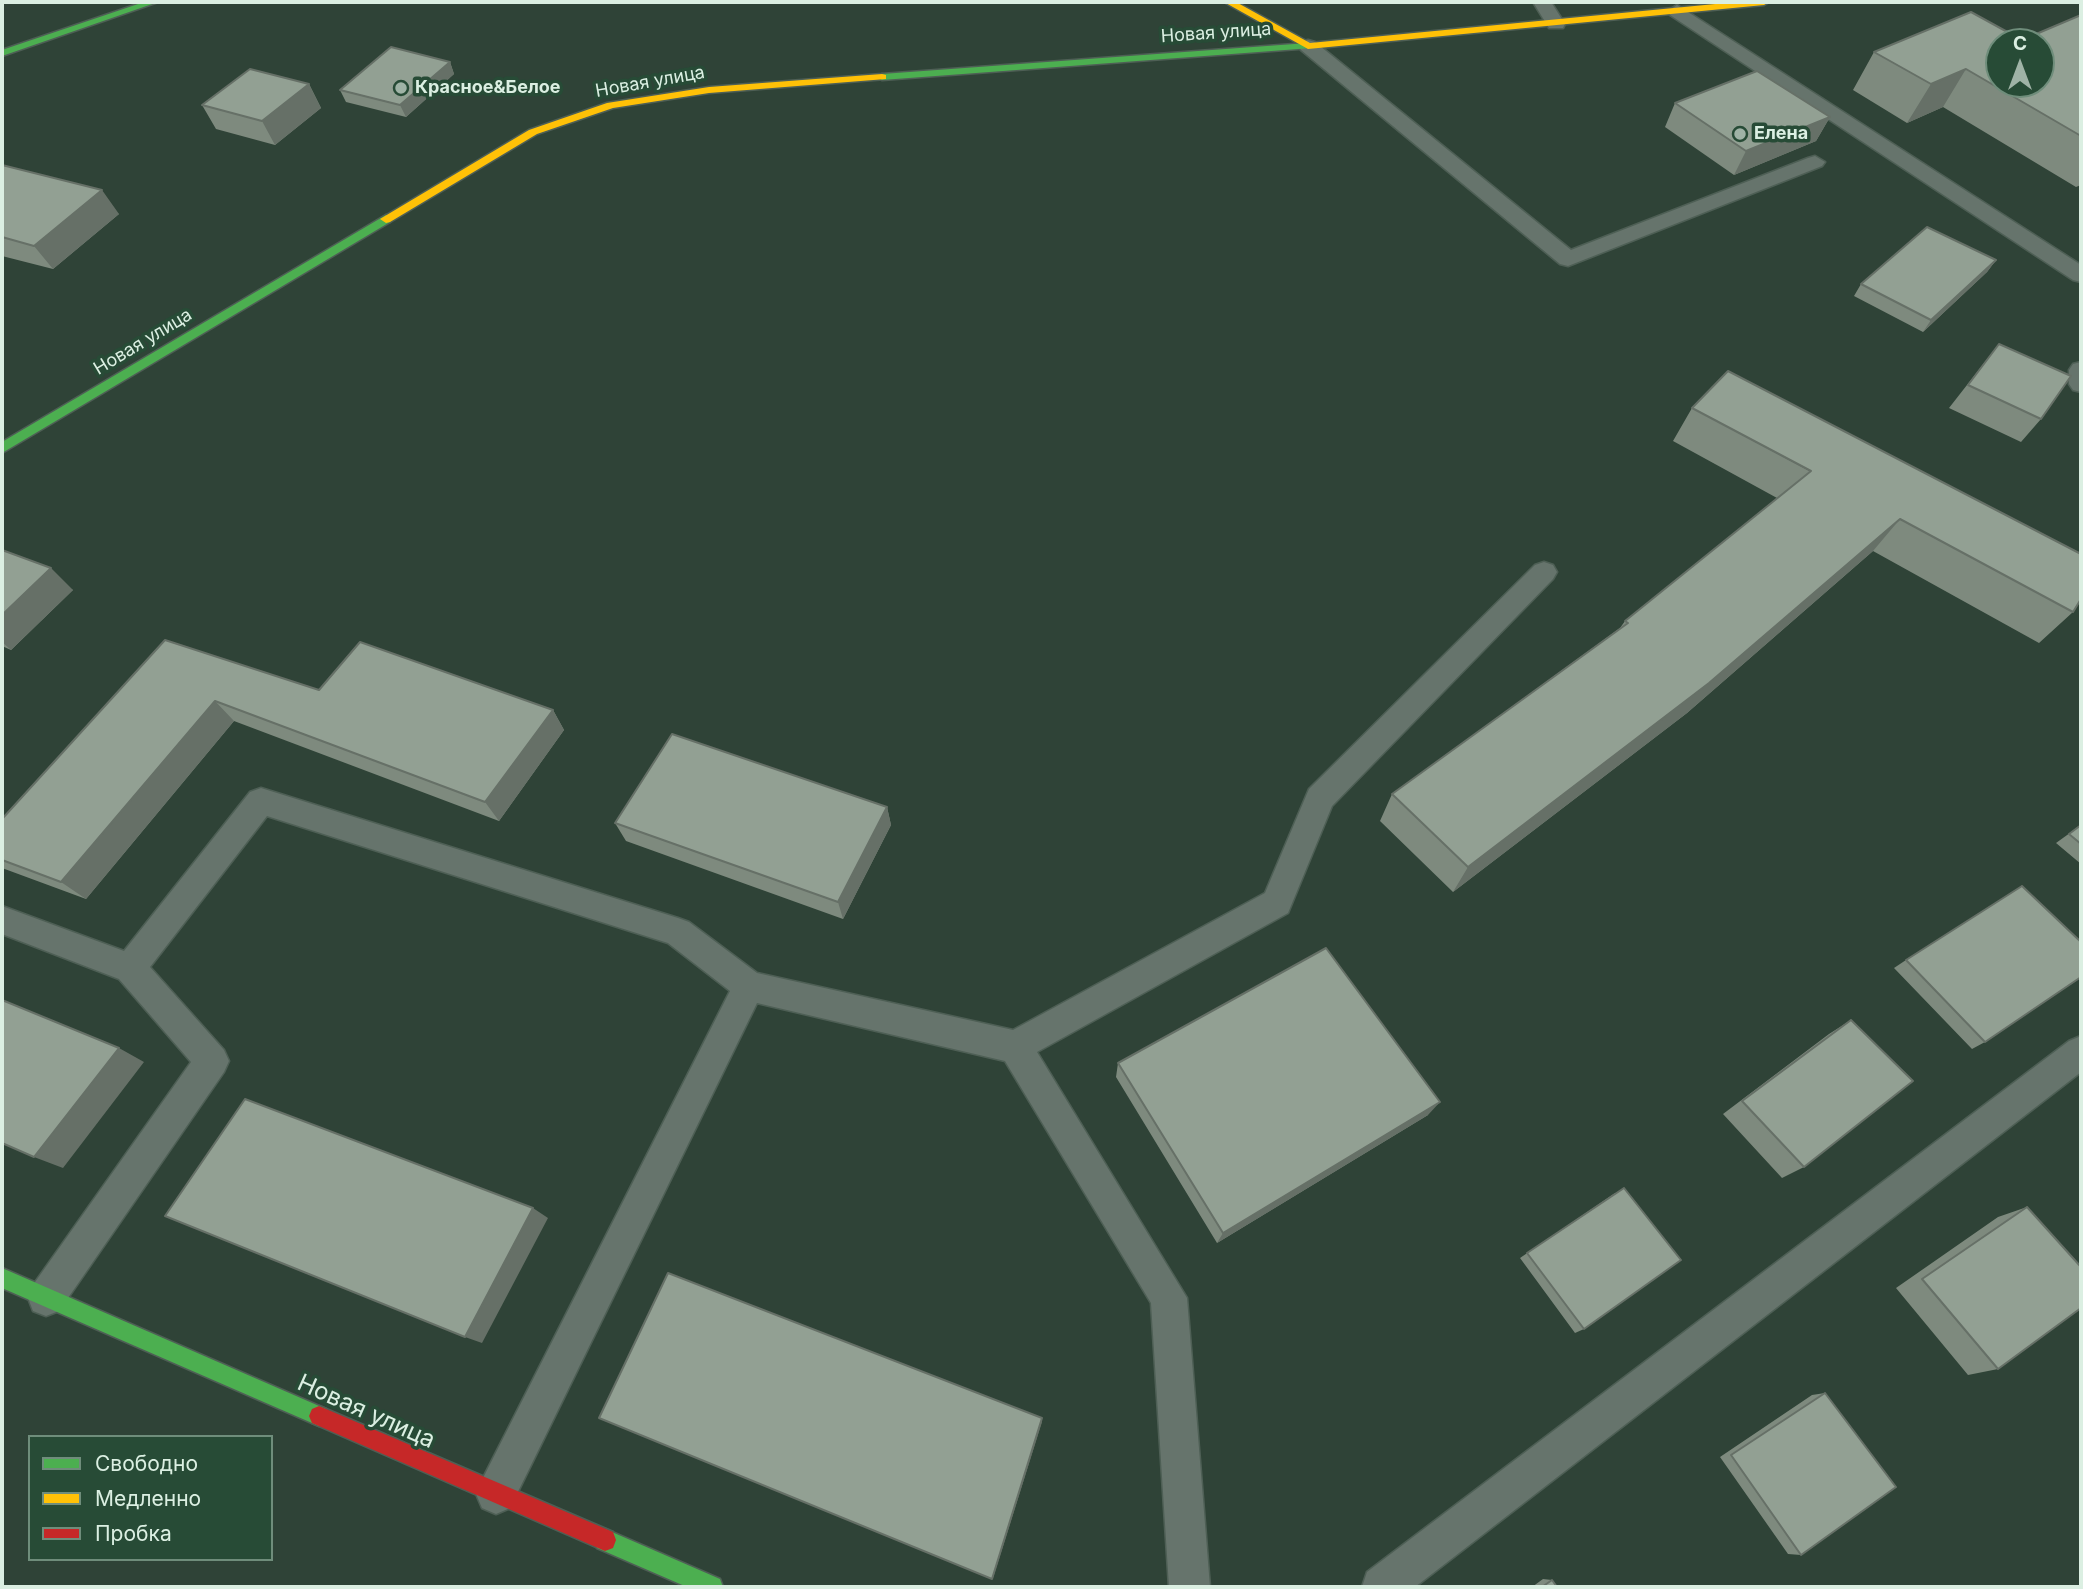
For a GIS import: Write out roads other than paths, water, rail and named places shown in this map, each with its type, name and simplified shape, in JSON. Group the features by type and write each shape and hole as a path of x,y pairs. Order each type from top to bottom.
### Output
{"street":[{"path":"2,53 153,2"},
{"path":"1229,2 1308,46"},
{"name":"Новая улица","path":"2,448 533,132 611,105 709,90 1308,46 1764,2"},
{"name":"Новая улица","path":"2,1278 712,1587"}],"lane":[{"path":"1542,2 1556,24"},
{"path":"1677,11 2081,275"},
{"path":"1308,46 1567,259 1815,162"},
{"path":"2081,370 2081,384"},
{"path":"130,968 261,801 678,932 749,986 1015,1047 1277,903 1320,798 1544,572"},
{"path":"2,920 130,968 212,1061 46,1298"},
{"path":"496,1494 749,986"},
{"path":"1015,1047 1169,1298 1191,1587"},
{"path":"1382,1587 2081,1052"}],"place":[{"name":"Красное&Белое","path":"401,88"},
{"name":"Елена","path":"1740,134"}]}
